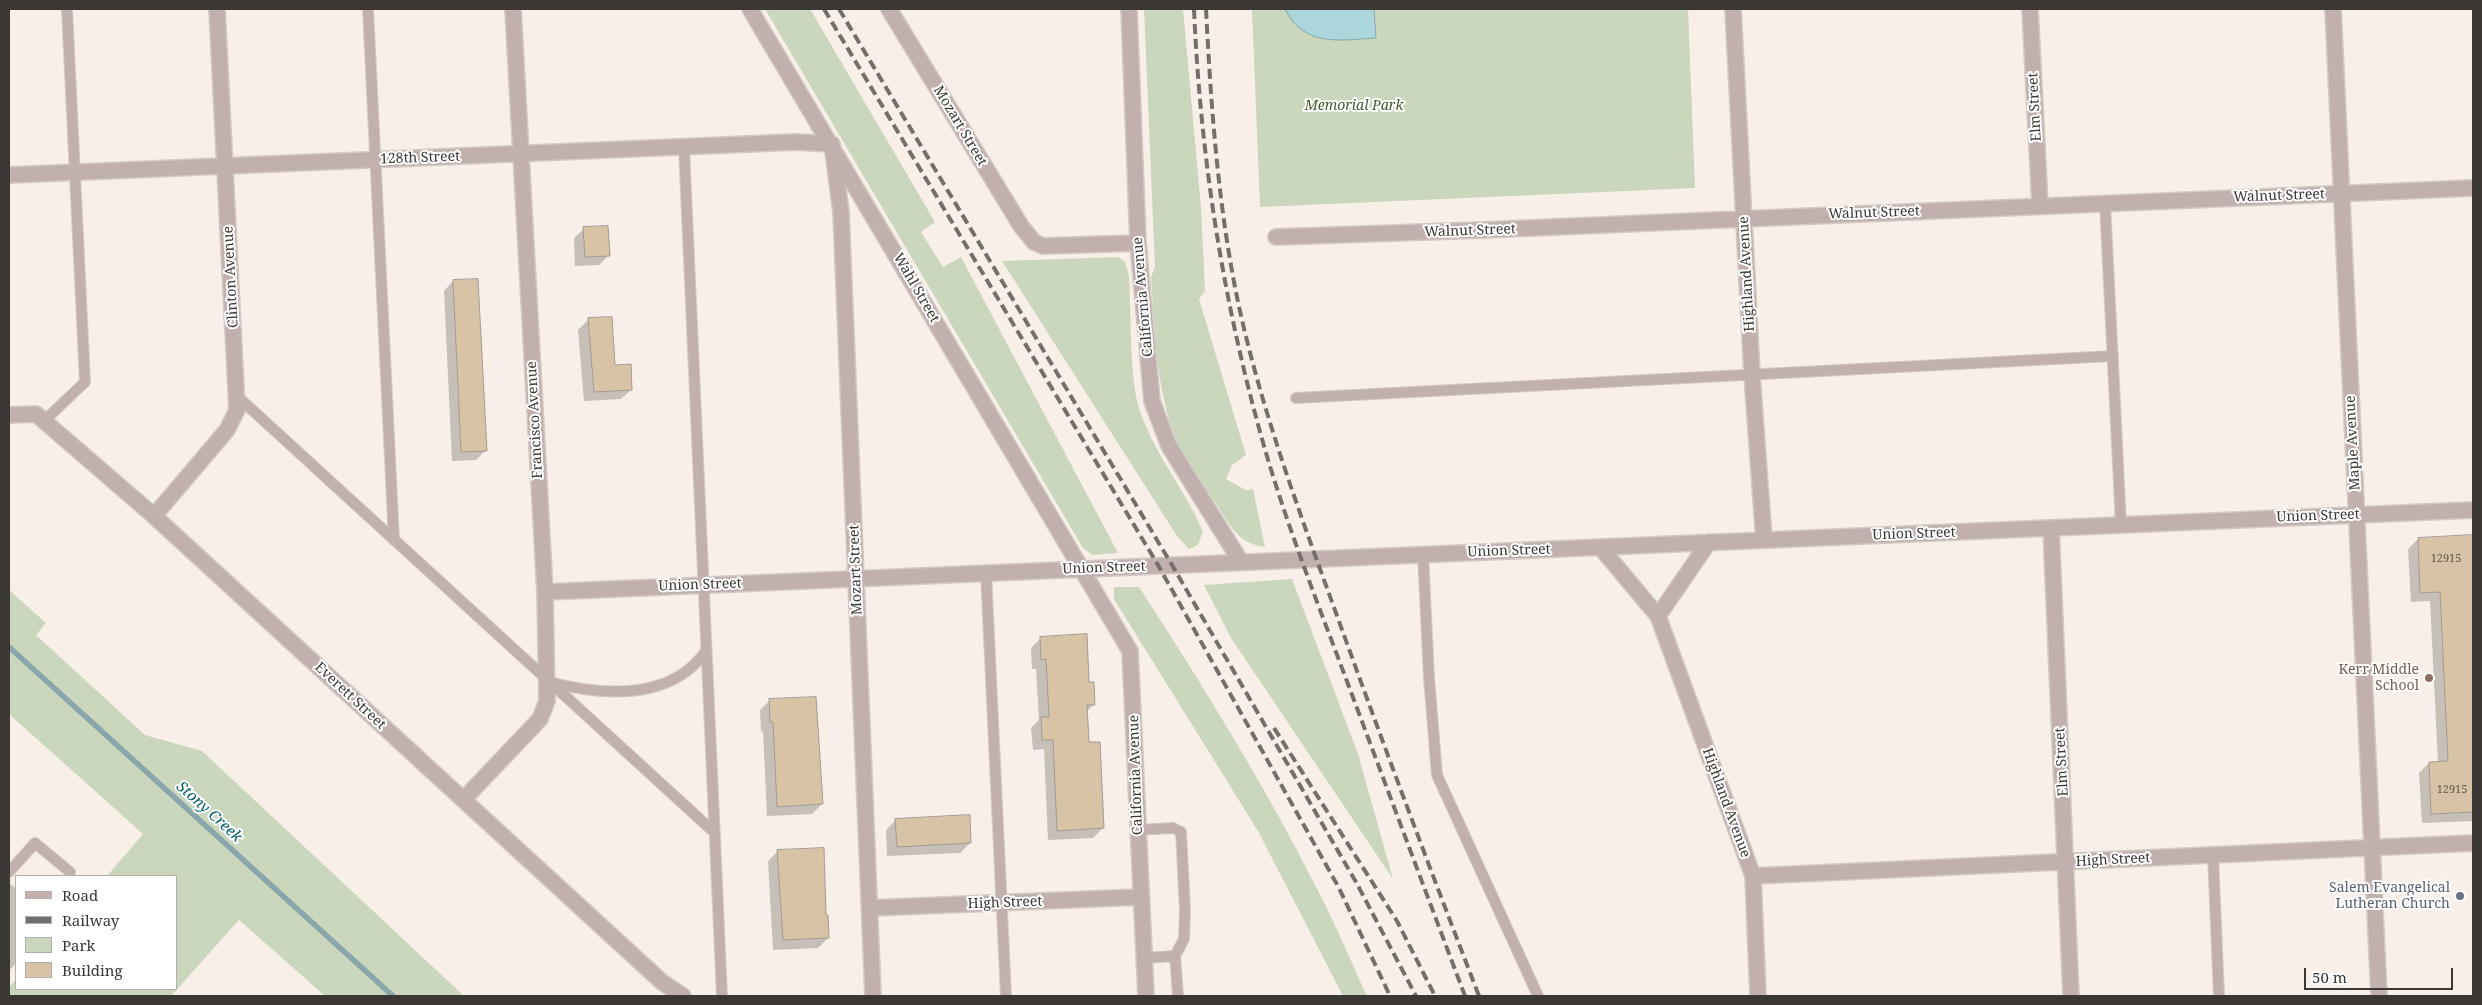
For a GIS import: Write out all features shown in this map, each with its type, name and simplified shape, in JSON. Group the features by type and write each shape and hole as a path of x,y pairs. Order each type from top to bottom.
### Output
{"street":[{"name":"Clinton Avenue","path":"154,516 227,430 237,410 238,397 217,9"},
{"name":"Francisco Avenue","path":"463,800 540,719 546,701 545,592 513,9"},
{"name":"Wahl Street","path":"750,9 832,144 1080,569"},
{"name":"Mozart Street","path":"889,9 1021,226 1034,242 1052,246 1138,243"},
{"name":"California Avenue","path":"1128,9 1138,243 1152,401 1169,446 1241,562"},
{"name":"Highland Avenue","path":"1733,9 1752,375 1764,540"},
{"name":"Elm Street","path":"2030,9 2040,206"},
{"name":"Maple Avenue","path":"2333,9 2379,996"},
{"name":"128th Street","path":"9,175 796,142 832,144"},
{"name":"Mozart Street","path":"832,144 840,212 873,996"},
{"name":"Walnut Street","path":"1276,237 1493,230 2473,188"},
{"name":"Everett Street","path":"9,415 36,414 154,516 662,982 683,996"},
{"name":"Union Street","path":"545,592 2473,510"},
{"name":"Elm Street","path":"2051,528 2071,996"},
{"path":"1658,616 1709,542"},
{"name":"Highland Avenue","path":"1600,547 1658,616 1753,876 1758,996"},
{"name":"California Avenue","path":"1080,569 1130,651 1146,996"},
{"name":"High Street","path":"1753,876 2473,843"},
{"name":"High Street","path":"870,908 1140,897"}],"lane":[{"path":"44,421 85,382 67,9"},
{"path":"368,9 394,540"},
{"path":"684,147 722,996"},
{"path":"2105,203 2121,524"},
{"path":"1296,398 2113,356"},
{"path":"238,397 714,833"},
{"path":"1423,554 1429,678 1437,775 1538,996"},
{"path":"986,573 1006,996"},
{"path":"547,682 602,692 639,690 664,684 683,676 696,666 706,651"},
{"path":"1138,830 1172,828 1181,832 1184,939 1175,956 1178,996"},
{"path":"9,872 35,843 70,872"},
{"path":"2213,855 2219,996"},
{"path":"1144,958 1175,956"}],"green space":[{"path":"765,9 810,9 935,222 921,232 943,267 961,257 1118,553 1092,555 1083,548"},
{"path":"1144,9 1183,9 1201,207 1205,291 1199,299 1246,455 1232,465 1226,479 1246,490 1253,489 1265,547 1248,542 1236,532 1194,473 1173,433 1162,389 1158,367 1151,277 1155,267"},
{"name":"Memorial Park","path":"1252,9 1688,9 1695,188 1260,207"},
{"path":"1118,257 1125,262 1129,276 1132,363 1135,391 1140,410 1155,446 1186,497 1203,532 1198,545 1189,549 1177,536 1002,261"},
{"path":"1292,579 1358,754 1393,879 1231,638 1204,585"},
{"path":"1114,587 1139,587 1209,697 1254,772 1296,849 1330,914 1367,996 1343,996 1258,831 1114,599"},
{"path":"9,590 46,623 36,635 145,735 202,751 464,996 325,996 239,920 178,988 178,875 108,875 143,834 9,714"},
{"path":"15,980 15,990 176,990 171,996 9,996 9,987"}],"water":[{"path":"1285,9 1374,9 1376,38 1337,40 1313,36 1293,22"}],"building":[{"path":"608,226 610,256 585,257 583,227"},
{"path":"478,279 487,451 461,452 453,280"},
{"path":"612,317 615,365 631,364 632,390 594,392 588,318"},
{"path":"2473,535 2473,812 2431,814 2429,762 2448,761 2440,592 2420,593 2418,538"},
{"path":"1087,634 1089,682 1094,682 1095,705 1087,705 1089,742 1100,742 1104,828 1057,831 1053,740 1042,740 1041,717 1049,717 1046,659 1041,660 1040,637"},
{"path":"816,697 823,804 777,807 773,722 770,722 769,699"},
{"path":"970,815 971,843 897,847 895,819"},
{"path":"824,848 826,915 828,915 829,938 783,940 777,850"}],"waterway":[{"name":"Stony Creek","path":"9,647 393,996"}],"railway":[{"path":"824,9 1158,565 1339,888 1390,996"},
{"path":"839,9 1172,565 1356,882 1416,996"},
{"path":"1194,9 1201,112 1222,265 1243,367 1265,450 1297,548 1465,996"},
{"path":"1206,9 1210,83 1220,193 1231,266 1247,342 1269,421 1308,536 1424,853 1479,996"},
{"path":"1274,728 1397,921 1435,996"}],"place":[{"name":"Kerr Middle School","path":"2429,678"},
{"name":"Salem Evangelical Lutheran Church","path":"2460,896"}]}
